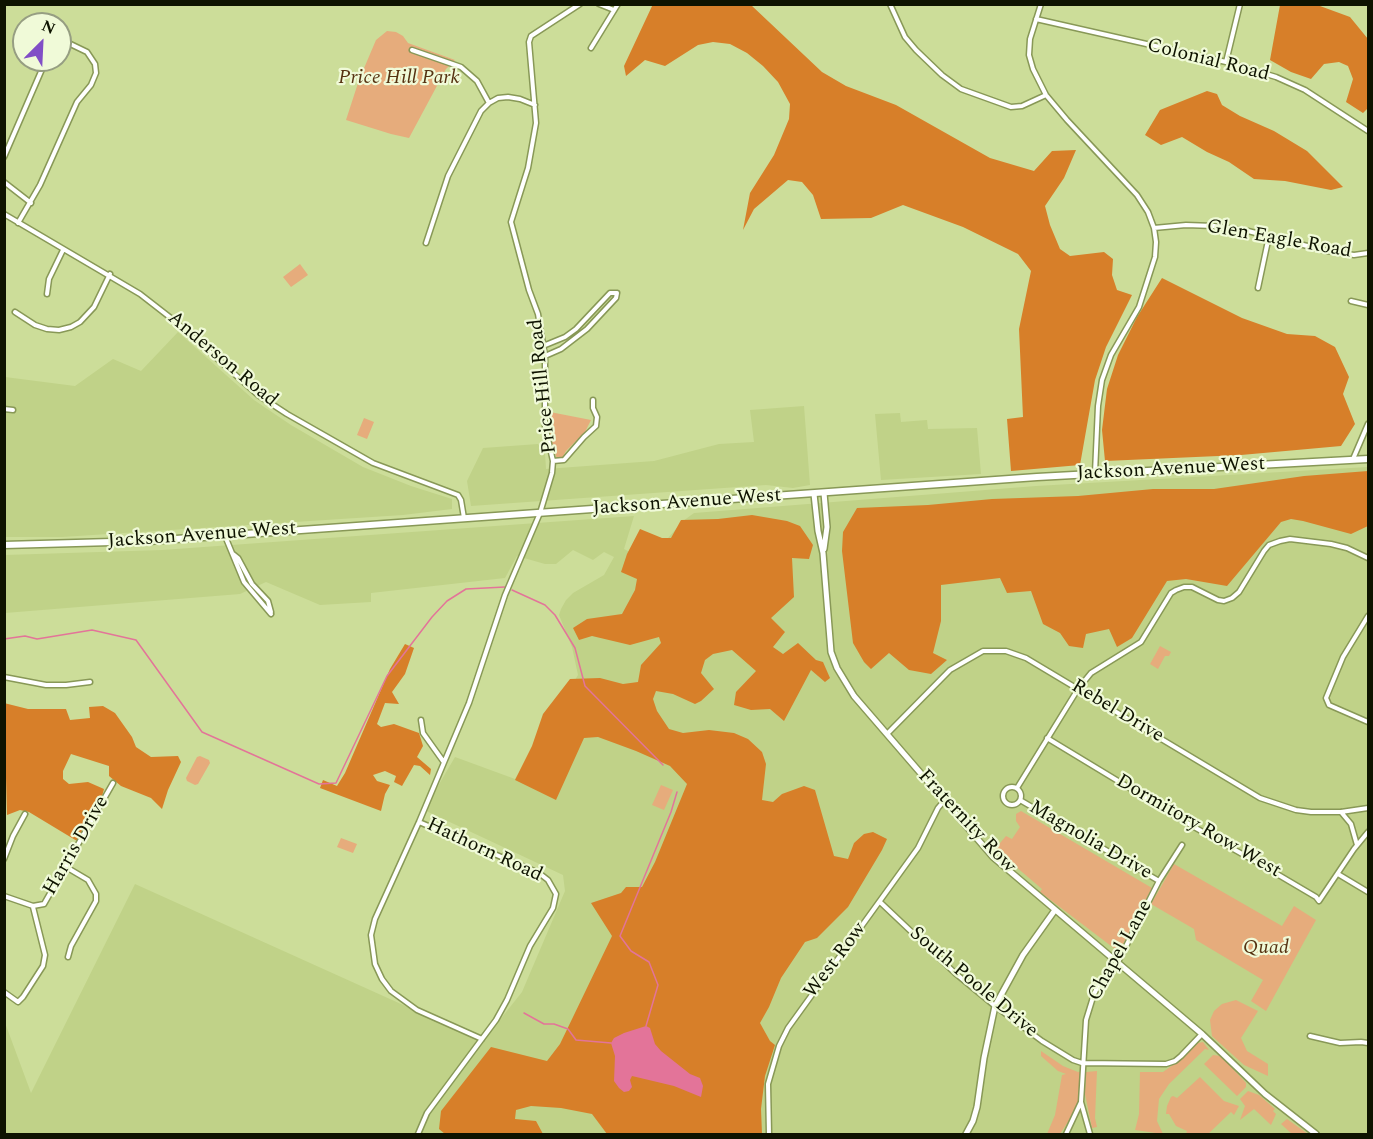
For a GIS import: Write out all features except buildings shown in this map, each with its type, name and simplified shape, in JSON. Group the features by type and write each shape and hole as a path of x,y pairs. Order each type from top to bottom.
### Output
{"main road":[{"name":"Jackson Avenue West","path":"4,545 148,541 1095,473 1368,459"}],"street":[{"name":"Price Hill Road","path":"540,513 553,461 545,426 545,356 538,314 529,290 511,222 531,157 536,123 529,42 531,36 580,4"},
{"path":"599,4 614,10"},
{"path":"591,48 618,4"},
{"path":"890,4 910,44 928,64 961,89 1011,107 1046,95"},
{"path":"1041,4 1030,39 1029,55 1046,95 1132,190 1148,212 1154,228 1155,256 1148,282 1139,307 1111,355 1102,380 1098,406 1095,473"},
{"path":"1226,62 1240,4"},
{"name":"Colonial Road","path":"1036,19 1226,62 1276,77 1305,90 1368,131"},
{"path":"18,223 31,203 77,102 91,85 96,73 95,64 87,52 72,45"},
{"path":"412,50 461,67 477,81 489,103"},
{"path":"4,157 41,72"},
{"path":"426,243 456,158 481,111 498,98 520,99 535,105"},
{"path":"4,182 31,203"},
{"name":"Anderson Road","path":"4,214 63,250 110,274 162,310 258,395 287,414 373,463 458,495 464,519"},
{"name":"Glen Eagle Road","path":"1154,228 1186,225 1214,226 1248,231 1326,251 1354,255 1368,253"},
{"path":"1258,288 1269,236"},
{"path":"47,294 49,279 63,250"},
{"path":"15,312 35,325 47,329 59,330 72,327 88,315 110,274"},
{"path":"543,346 565,337 576,329 609,293 617,293 616,298 587,329 561,349 545,356"},
{"path":"1351,301 1368,305"},
{"path":"553,461 564,460 596,426 597,417 593,408 593,400"},
{"path":"4,409 13,410"},
{"path":"1353,460 1368,423"},
{"name":"Fraternity Row","path":"823,553 827,527 824,493"},
{"name":"Fraternity Row","path":"814,494 823,553 831,652 837,668 854,696 993,857 1202,1034 1265,1094 1316,1134"},
{"name":"Hathorn Road","path":"418,1134 427,1113 496,1020 530,946 553,908 556,894 548,880 539,873 419,822 468,702 505,595 540,513"},
{"path":"225,536 244,582 271,614 268,601 252,584 233,553"},
{"path":"1017,788 1078,689 1097,669 1141,642 1171,593 1184,586 1192,587 1218,600 1224,601 1232,598 1239,592 1264,551 1274,543 1290,539 1331,544 1347,548 1368,558"},
{"path":"1368,616 1343,657 1326,698 1329,705 1368,722"},
{"name":"Rebel Drive","path":"888,734 950,670 982,651 995,650 1017,654 1260,798 1296,810 1341,812 1368,808"},
{"path":"4,677 46,685 66,686 90,682"},
{"path":"421,720 423,733 444,761"},
{"name":"Dormitory Row West","path":"1047,738 1194,827 1316,897 1319,902 1368,832"},
{"name":"Harris Drive","path":"4,896 33,906 39,907 44,904 113,783"},
{"path":"1017,788 1021,795 1020,800 1012,805 1006,802 1004,791 1017,788"},
{"name":"Magnolia Drive","path":"1020,800 1159,881"},
{"name":"West Row","path":"769,1134 768,1084 779,1046 788,1028 918,848 944,801"},
{"path":"1341,812 1351,824 1357,846"},
{"path":"4,859 25,814"},
{"path":"419,822 375,919 371,935 375,964 382,979 402,1001 482,1039"},
{"name":"Chapel Lane","path":"1090,1134 1081,1102 1082,1063 1086,1020 1094,994 1099,984 1118,962 1159,881 1182,845"},
{"path":"66,867 88,880 96,894 96,901 71,946 69,957"},
{"path":"1338,874 1368,892"},
{"name":"South Poole Drive","path":"880,902 955,973 995,1006 1042,1041 1073,1060 1082,1063 1166,1064 1181,1056 1202,1034"},
{"path":"4,992 18,1002 43,966 45,955 33,906"},
{"path":"966,1134 977,1107 995,1006 1023,955 1055,910"},
{"path":"1310,1036 1340,1043 1368,1043"},
{"name":"Chapel Lane","path":"1066,1134 1081,1102"}],"shaded area":[{"path":"653,4 751,5 822,72 846,86 896,105 990,158 1034,171 1052,151 1076,150 1064,178 1045,206 1050,225 1060,249 1070,256 1104,252 1113,259 1112,275 1117,290 1132,295 1106,347 1095,380 1080,465 1011,471 1007,419 1023,417 1019,329 1031,271 1018,254 963,227 903,205 871,218 821,219 813,195 802,182 788,180 754,209 743,230 750,193 774,155 789,119 790,104 778,82 763,66 747,53 730,44 713,42 698,45 665,66 645,60 626,76 624,66"},
{"path":"1280,5 1320,6 1350,17 1368,39 1368,108 1363,113 1346,102 1353,79 1348,66 1339,62 1324,64 1311,79 1291,72 1270,60"},
{"path":"1207,91 1217,94 1222,105 1240,116 1274,131 1307,151 1343,187 1331,190 1285,181 1254,179 1229,162 1182,137 1161,145 1145,135 1160,110"},
{"path":"1162,278 1242,318 1287,334 1315,336 1335,347 1349,377 1343,394 1355,424 1341,446 1241,455 1105,461 1102,430 1107,389 1118,355 1137,317"},
{"path":"178,332 254,400 291,425 363,467 452,499 452,509 403,515 62,537 5,537 5,377 75,386 113,359 141,371"},
{"path":"804,406 810,485 793,488 766,485 471,506 467,481 483,448 538,444 545,453 546,469 654,461 719,444 754,442 750,410"},
{"path":"900,413 901,422 927,420 928,429 977,428 981,474 881,480 875,414"},
{"path":"1368,467 1368,1134 5,1134 4,1020 31,1093 135,884 483,1041 522,992 565,891 563,875 424,810 455,757 515,779 578,675 572,647 559,615 561,609 573,593 604,575 614,557 604,552 593,560 573,550 556,564 545,564 517,556 505,578 371,593 371,602 320,605 266,582 240,594 5,613 5,555 162,550 634,516 624,549 656,565 668,538 683,521 694,513 1036,486"},
{"path":"1368,471 1368,526 1351,534 1303,521 1291,519 1281,522 1227,586 1186,579 1167,581 1132,638 1117,647 1109,629 1086,634 1083,648 1069,646 1060,633 1043,624 1031,591 1007,593 1000,578 941,585 941,621 933,653 947,660 931,674 909,670 889,653 871,669 853,643 842,551 843,532 857,508 1078,496 1153,489 1214,489 1304,476"},
{"path":"752,515 787,521 800,526 813,545 809,559 792,558 794,597 771,618 785,632 773,647 783,654 798,643 816,660 823,662 830,678 825,682 811,670 784,721 770,709 751,710 734,705 736,692 756,671 732,650 713,654 705,660 701,673 714,689 701,701 695,704 673,694 656,691 653,699 657,711 669,729 683,733 709,730 734,733 748,739 762,752 766,764 762,800 773,802 782,794 804,786 815,790 834,856 848,859 854,843 864,834 873,832 887,839 848,907 817,938 805,942 781,978 760,1023 770,1041 775,1045 765,1076 761,1109 762,1134 607,1134 592,1114 561,1108 531,1106 516,1110 515,1119 536,1121 543,1134 445,1134 439,1129 441,1111 491,1047 547,1061 560,1044 612,936 591,903 621,893 626,887 642,887 655,862 687,784 670,766 598,737 584,738 556,800 515,780 532,746 543,714 570,679 600,678 623,684 638,682 641,665 661,643 659,637 630,645 592,636 579,640 573,628 587,619 622,614 635,590 637,579 621,572 640,529 662,538 671,538 681,520"},
{"path":"405,644 414,648 405,674 392,692 399,704 385,703 377,724 381,727 394,724 419,733 423,746 417,757 431,769 430,775 420,766 414,765 402,786 394,782 396,776 385,771 373,775 377,781 390,785 381,811 320,788 323,780 337,786 345,773 390,669"},
{"path":"4,703 28,709 66,709 70,720 90,718 89,707 103,706 115,713 132,737 136,747 151,757 178,756 181,762 162,809 151,798 121,786 109,776 109,766 71,754 63,771 63,779 69,784 88,782 104,789 101,800 77,841 29,812 20,810 7,815"},
{"path":"646,1026 650,1028 655,1044 661,1051 690,1074 700,1078 703,1086 701,1097 674,1086 632,1076 630,1080 632,1087 629,1091 624,1092 619,1088 614,1081 615,1056 611,1043 614,1038 624,1033"}],"green space":[{"name":"Price Hill Park","path":"387,31 403,36 408,43 455,60 446,69 409,138 346,120 359,80 376,40"},
{"path":"300,264 308,275 291,287 283,277"},
{"path":"550,412 591,420 585,432 566,451 561,460 557,459 549,435"},
{"path":"364,418 374,422 367,439 357,435"},
{"path":"1160,646 1171,652 1169,656 1165,656 1158,669 1150,664"},
{"path":"197,757 209,760 210,763 198,784 195,785 186,778"},
{"path":"661,785 673,790 664,810 652,805"},
{"path":"1021,811 1152,888 1119,952 1040,892 1042,889 995,849 1006,836 1012,839 1020,827 1016,821 1016,814"},
{"path":"341,838 357,844 353,853 337,847"},
{"name":"Quad","path":"1174,864 1282,926 1294,906 1316,920 1266,1011 1251,1001 1263,980 1196,940 1194,929 1151,904"},
{"path":"1236,1000 1258,1011 1241,1038 1247,1051 1268,1064 1268,1076 1244,1065 1212,1036 1210,1020 1214,1011 1222,1004"},
{"path":"1203,1042 1209,1050 1205,1049 1169,1084 1159,1099 1157,1121 1163,1134 1135,1130 1139,1114 1140,1072 1163,1072 1184,1057 1198,1043"},
{"path":"1041,1051 1063,1066 1078,1072 1082,1071 1081,1102 1060,1134 1047,1134 1055,1115 1062,1075 1066,1074 1058,1071 1041,1056"},
{"path":"1213,1055 1221,1056 1246,1083 1246,1087 1237,1096 1204,1064"},
{"path":"1097,1071 1095,1118 1097,1127 1092,1128 1085,1094 1086,1072"},
{"path":"1200,1077 1224,1101 1239,1106 1234,1115 1231,1112 1208,1134 1186,1134 1187,1131 1176,1126 1169,1114 1166,1114 1167,1106 1171,1097 1177,1098"},
{"path":"1248,1091 1259,1095 1275,1109 1273,1111 1276,1114 1271,1125 1254,1109 1240,1120 1245,1106 1240,1099"},
{"path":"1287,1119 1308,1134 1292,1134 1281,1124"}],"waterway":[{"path":"4,639 25,636 37,639 92,630 136,640 202,732 319,784 336,783 387,676 432,617 447,601 466,589 505,587"},
{"path":"512,590 545,605 555,615 575,648 585,686 663,765"},
{"path":"646,1026 658,985 649,962 631,951 620,936 677,792"},
{"path":"524,1013 544,1024 554,1024 568,1029 576,1040 611,1043"}]}
